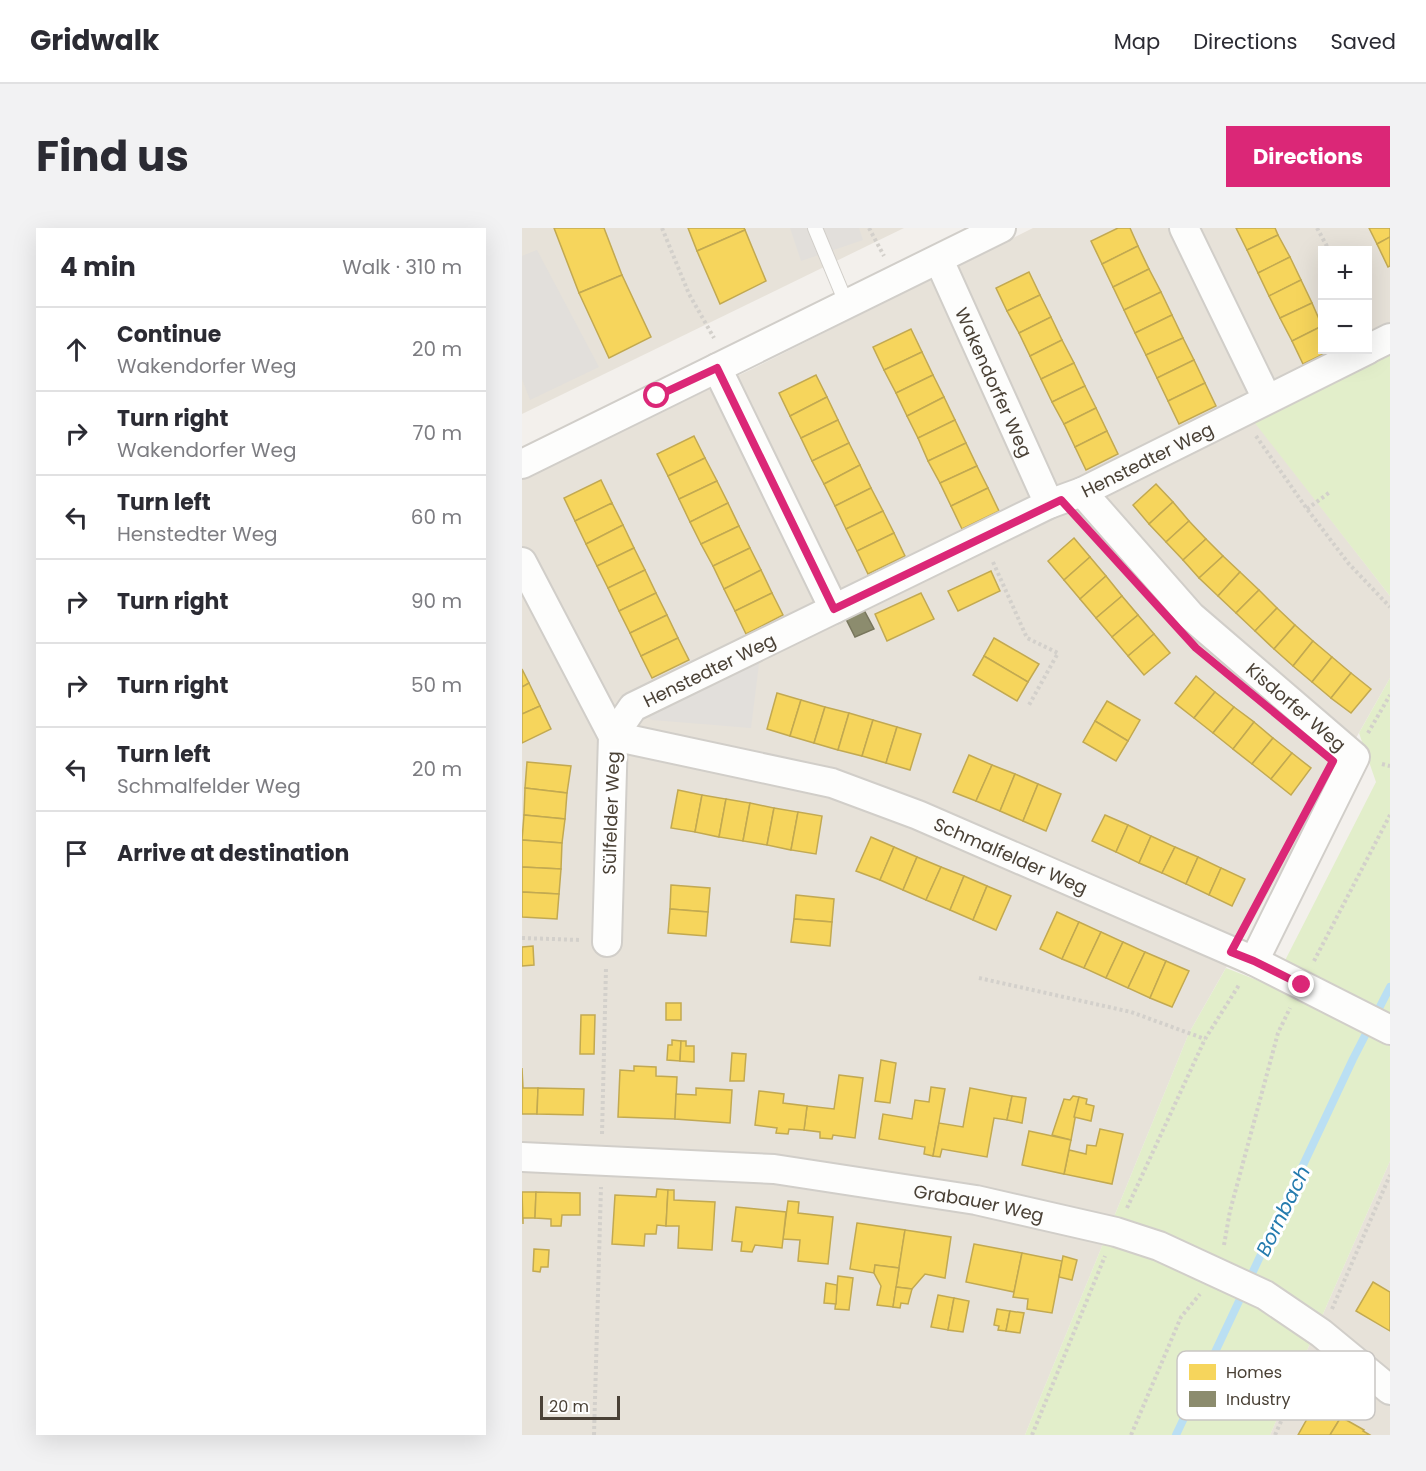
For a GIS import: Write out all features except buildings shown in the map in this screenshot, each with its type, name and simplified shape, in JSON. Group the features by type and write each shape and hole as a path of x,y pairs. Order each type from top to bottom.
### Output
{"street":[{"path":"522,464 1001,228"},
{"path":"1184,228 1267,399"},
{"name":"Wakendorfer Weg","path":"939,260 1049,504"},
{"name":"Henstedter Weg","path":"1372,347 1390,338"},
{"name":"Henstedter Weg","path":"613,736 633,707 1049,504 1082,492 1357,354"},
{"path":"723,365 834,609"},
{"name":"Kisdorfer Weg","path":"1082,492 1191,616 1355,757 1254,961"},
{"name":"Sülfelder Weg","path":"522,562 613,736 607,942"},
{"name":"Schmalfelder Weg","path":"613,736 832,783 918,815 1254,961 1389,1030"},
{"name":"Grabauer Weg","path":"522,1157 774,1170 976,1200 1116,1232 1159,1246 1265,1295 1321,1333 1343,1351"},
{"name":"Grabauer Weg","path":"1375,1378 1390,1390"}],"lane":[{"path":"815,228 847,305"}],"path":[{"path":"662,228 689,294 723,365"},
{"path":"1317,228 1327,246"},
{"path":"1241,412 1307,509 1349,564 1390,607"},
{"path":"1307,509 1330,492"},
{"path":"981,537 1028,638 1058,653 1029,705"},
{"path":"1131,1435 1180,1317 1226,1276 1230,1211 1278,1033 1390,815"},
{"path":"522,938 607,942"},
{"path":"1032,1435 1116,1232 1205,1039 1254,961"},
{"path":"979,978 1131,1011 1205,1039"}],"shaded area":[{"path":"522,228 904,228 522,414"},
{"path":"790,228 859,228 863,240 801,261"},
{"path":"1033,228 1390,228 1390,345 1252,418 1390,596 1390,678 1189,1033 1025,1435 522,1435 522,478 750,370"},
{"path":"537,250 599,367 530,400 522,379 522,256"},
{"path":"760,656 751,728 652,720 644,713"},
{"path":"1390,1161 1390,1435 1270,1435 1277,1420 1375,1420 1375,1351 1307,1351"}],"green space":[{"path":"1390,345 1390,596 1251,418"},
{"path":"1390,678 1390,1161 1307,1351 1177,1351 1177,1420 1277,1420 1270,1435 1025,1435 1189,1033 1226,968 1272,986 1376,782 1359,733"}],"waterway":[{"name":"Bornbach","path":"1216,1351 1353,1059 1390,987"},
{"name":"Bornbach","path":"1176,1435 1183,1420"}],"route":[{"path":"657,396 717,368 834,609 1061,500 1196,648 1333,761 1231,952 1302,985"}]}
